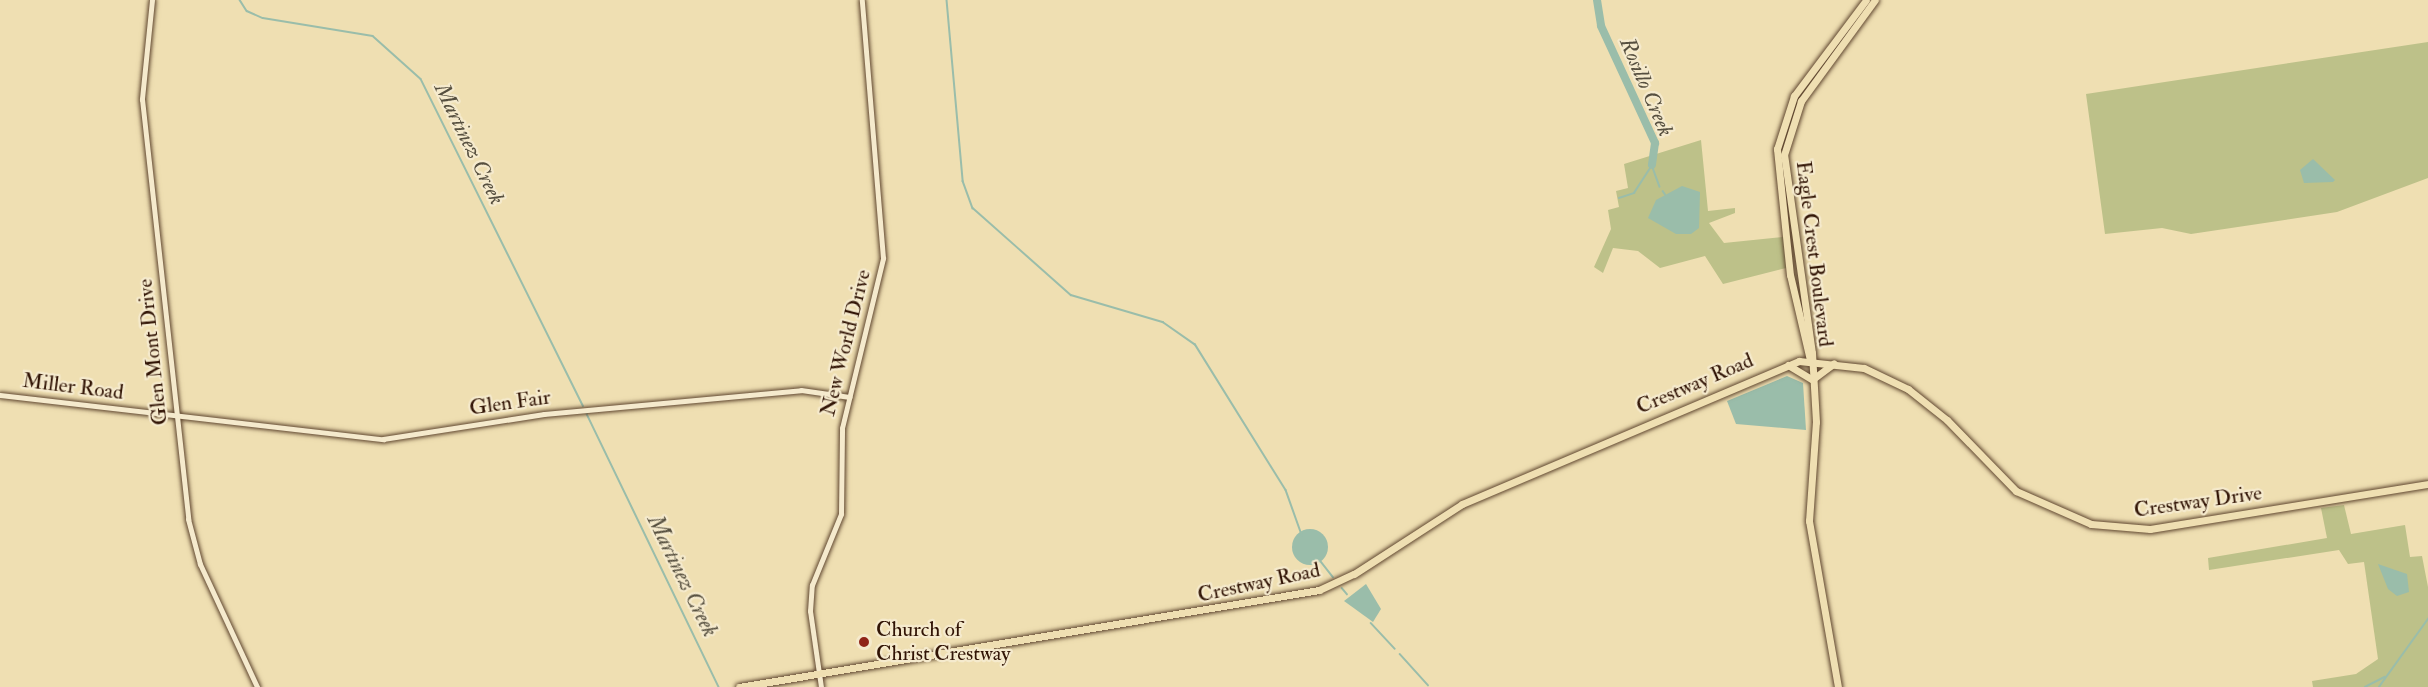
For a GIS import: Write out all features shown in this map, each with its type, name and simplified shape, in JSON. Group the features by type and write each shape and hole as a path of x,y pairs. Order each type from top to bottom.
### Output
{"main road":[{"name":"Eagle Crest Boulevard","path":"1838,687 1809,521 1813,380 1803,337 1776,182 1779,136 1800,86 1866,0"},
{"name":"Eagle Crest Boulevard","path":"1810,360 1810,344 1786,192 1787,138 1808,89 1875,0"},
{"path":"1785,364 1801,351 1803,337"},
{"path":"1785,364 1800,368 1813,380 1835,362 1810,344"},
{"name":"Crestway Drive","path":"1810,360 1835,362 1882,376 1924,399 2016,491 2091,524 2173,526 2428,484"},
{"name":"Crestway Road","path":"739,687 1320,590 1354,574 1462,504 1785,364 1810,360"}],"street":[{"name":"Glen Mont Drive","path":"152,0 142,99 193,546 257,687"},
{"name":"New World Drive","path":"821,687 810,600 841,514 840,438 883,258 862,0"},
{"name":"Glen Fair","path":"177,416 383,439 544,414 801,390 849,397"},
{"name":"Miller Road","path":"0,395 177,416"}],"green space":[{"path":"2428,42 2428,178 2337,212 2191,234 2162,228 2105,234 2086,94"},
{"path":"1701,140 1708,211 1735,208 1735,213 1709,223 1724,243 1783,237 1786,268 1723,284 1705,256 1660,268 1638,251 1613,248 1603,273 1594,267 1611,229 1608,210 1619,207 1616,191 1628,188 1624,164"},
{"path":"2344,505 2351,534 2405,525 2410,557 2422,556 2428,587 2428,687 2313,687 2312,681 2356,674 2378,659 2364,562 2348,564 2339,550 2209,570 2208,558 2327,538 2321,508"}],"shaded area":[{"path":"2313,159 2335,180 2333,182 2304,183 2300,170"},
{"path":"1682,186 1700,192 1699,228 1691,234 1676,234 1648,218 1656,200"},
{"path":"1787,376 1803,383 1806,430 1736,424 1727,401"},
{"path":"1310,529 1322,535 1328,547 1322,559 1310,565 1298,559 1292,547 1298,535"},
{"path":"2378,564 2407,574 2409,592 2397,596 2388,589"},
{"path":"1366,584 1381,609 1373,622 1344,601"}],"waterway":[{"name":"Martinez Creek","path":"240,0 247,11 263,18 373,36 421,79 583,406"},
{"path":"947,0 963,181 973,208 1071,295 1163,322 1195,344 1286,490 1302,535"},
{"name":"Rosillo Creek","path":"1597,0 1601,26 1655,143 1652,165"},
{"name":"Rosillo Creek","path":"1652,165 1660,187"},
{"path":"1619,198 1634,193 1652,165"},
{"name":"Martinez Creek","path":"587,414 719,687"},
{"path":"1319,559 1333,577"},
{"path":"1342,588 1347,594"},
{"path":"2379,687 2428,619"},
{"path":"1371,623 1395,649"},
{"path":"1400,654 1428,685"},
{"path":"2365,687 2385,677"}],"place":[{"name":"Church of Christ Crestway","path":"864,642"}]}
